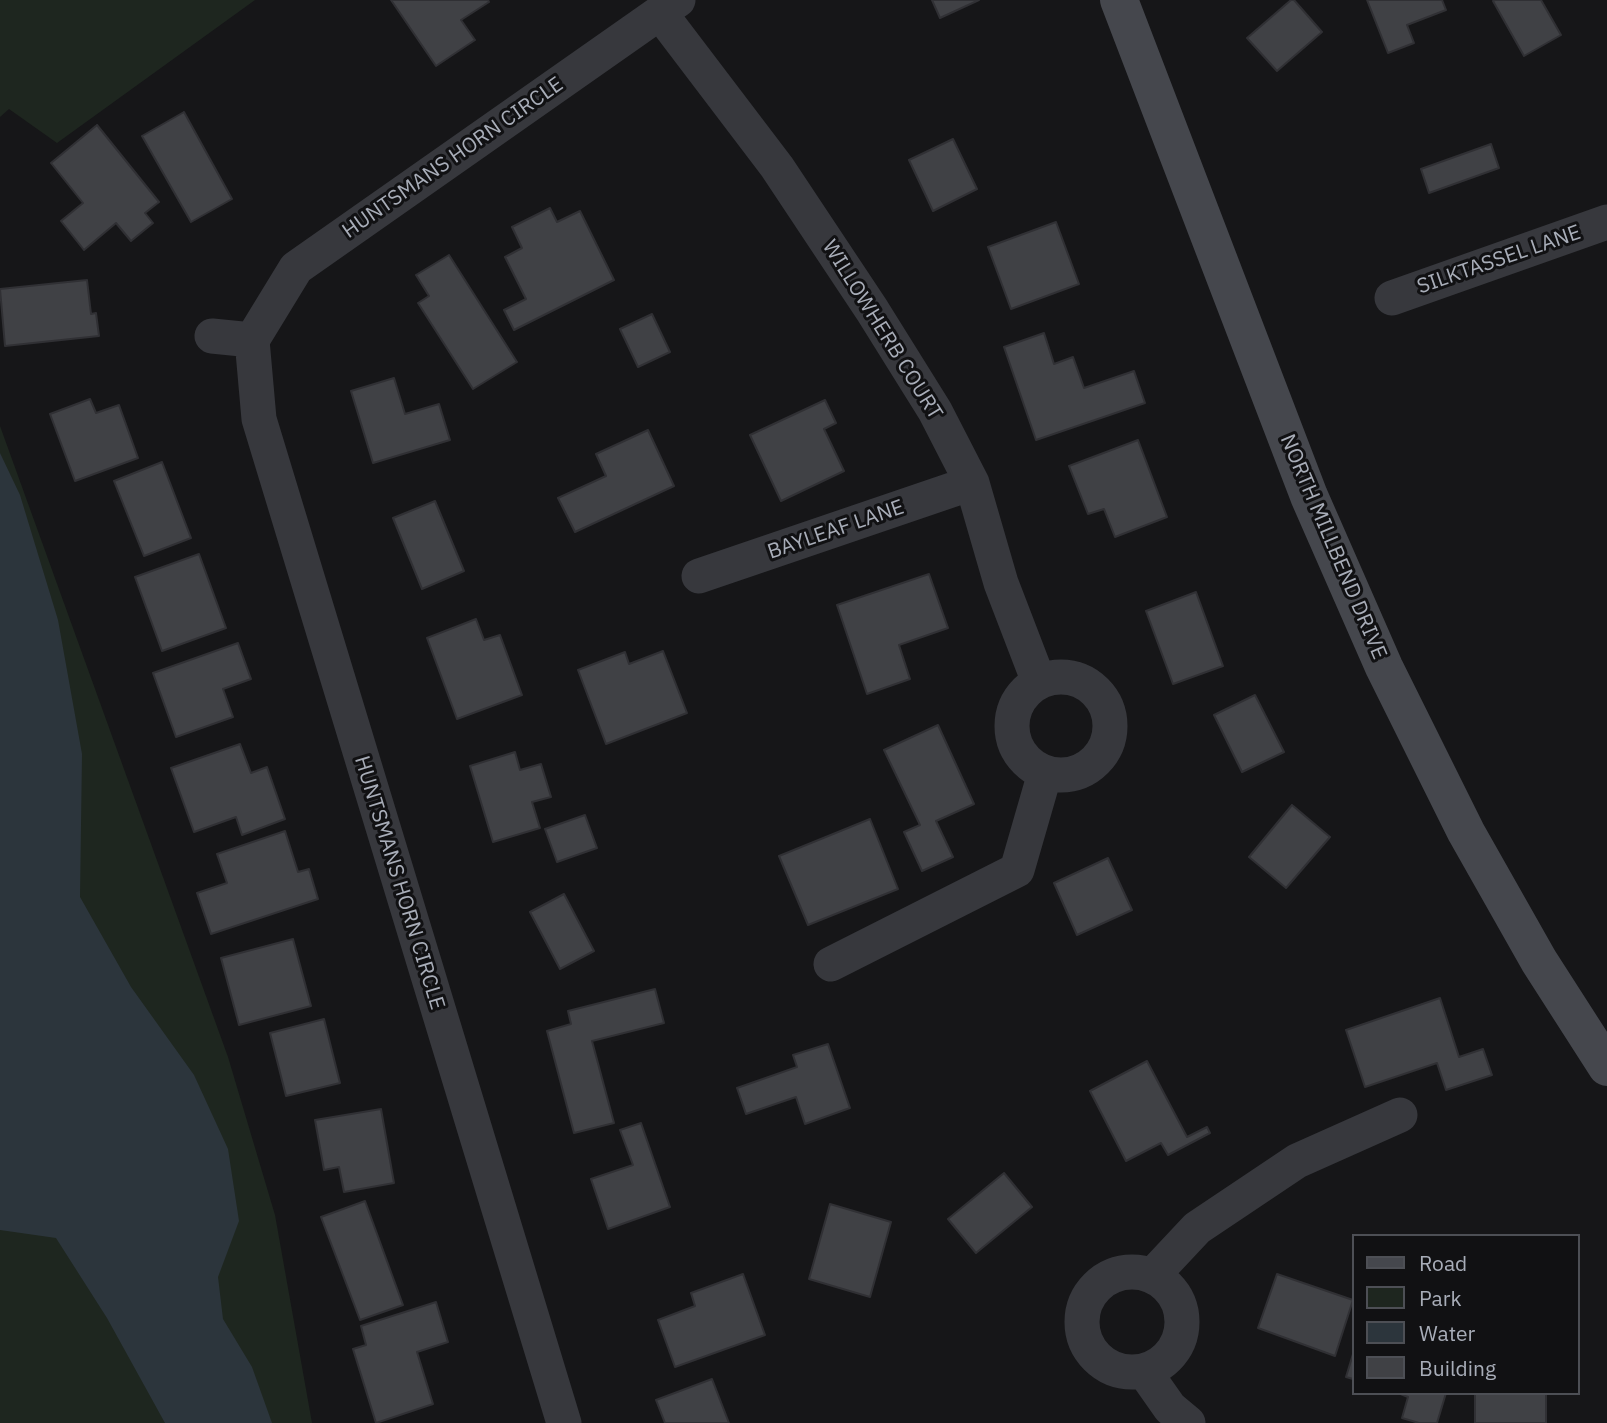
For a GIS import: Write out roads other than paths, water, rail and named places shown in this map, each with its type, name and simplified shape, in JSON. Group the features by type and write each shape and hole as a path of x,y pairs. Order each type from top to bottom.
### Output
{"street":[{"name":"NORTH MILLBEND DRIVE","path":"1119,0 1309,496 1384,667 1473,844 1539,961 1607,1066"},
{"name":"HUNTSMANS HORN CIRCLE","path":"564,1423 259,419 252,340 296,268 669,6"},
{"name":"WILLOWHERB COURT","path":"669,6 872,310 935,411 972,483 1001,583 1039,682"},
{"name":"SILKTASSEL LANE","path":"1392,298 1607,222"},
{"path":"212,335 252,340"},
{"name":"BAYLEAF LANE","path":"699,576 972,483"},
{"path":"1066,677 1082,681 1096,691 1104,702 1110,729 1106,746 1099,757 1086,768 1066,775 1045,773 1022,757 1015,746 1011,729 1013,712 1021,696 1039,682 1049,678 1066,677"},
{"path":"831,964 1017,870 1045,773"},
{"path":"1152,1276 1197,1228 1297,1161 1400,1115"},
{"path":"1135,1272 1152,1276 1166,1285 1180,1307 1181,1335 1173,1350 1159,1364 1143,1371 1128,1372 1112,1368 1095,1355 1086,1341 1083,1312 1087,1301 1104,1281 1120,1273 1135,1272"},
{"path":"1143,1371 1170,1408 1188,1423"}],"water":[{"path":"0,453 20,495 58,620 82,754 80,897 131,987 194,1075 228,1149 239,1221 218,1277 223,1319 252,1367 272,1423 165,1423 107,1318 56,1238 0,1230"}]}
